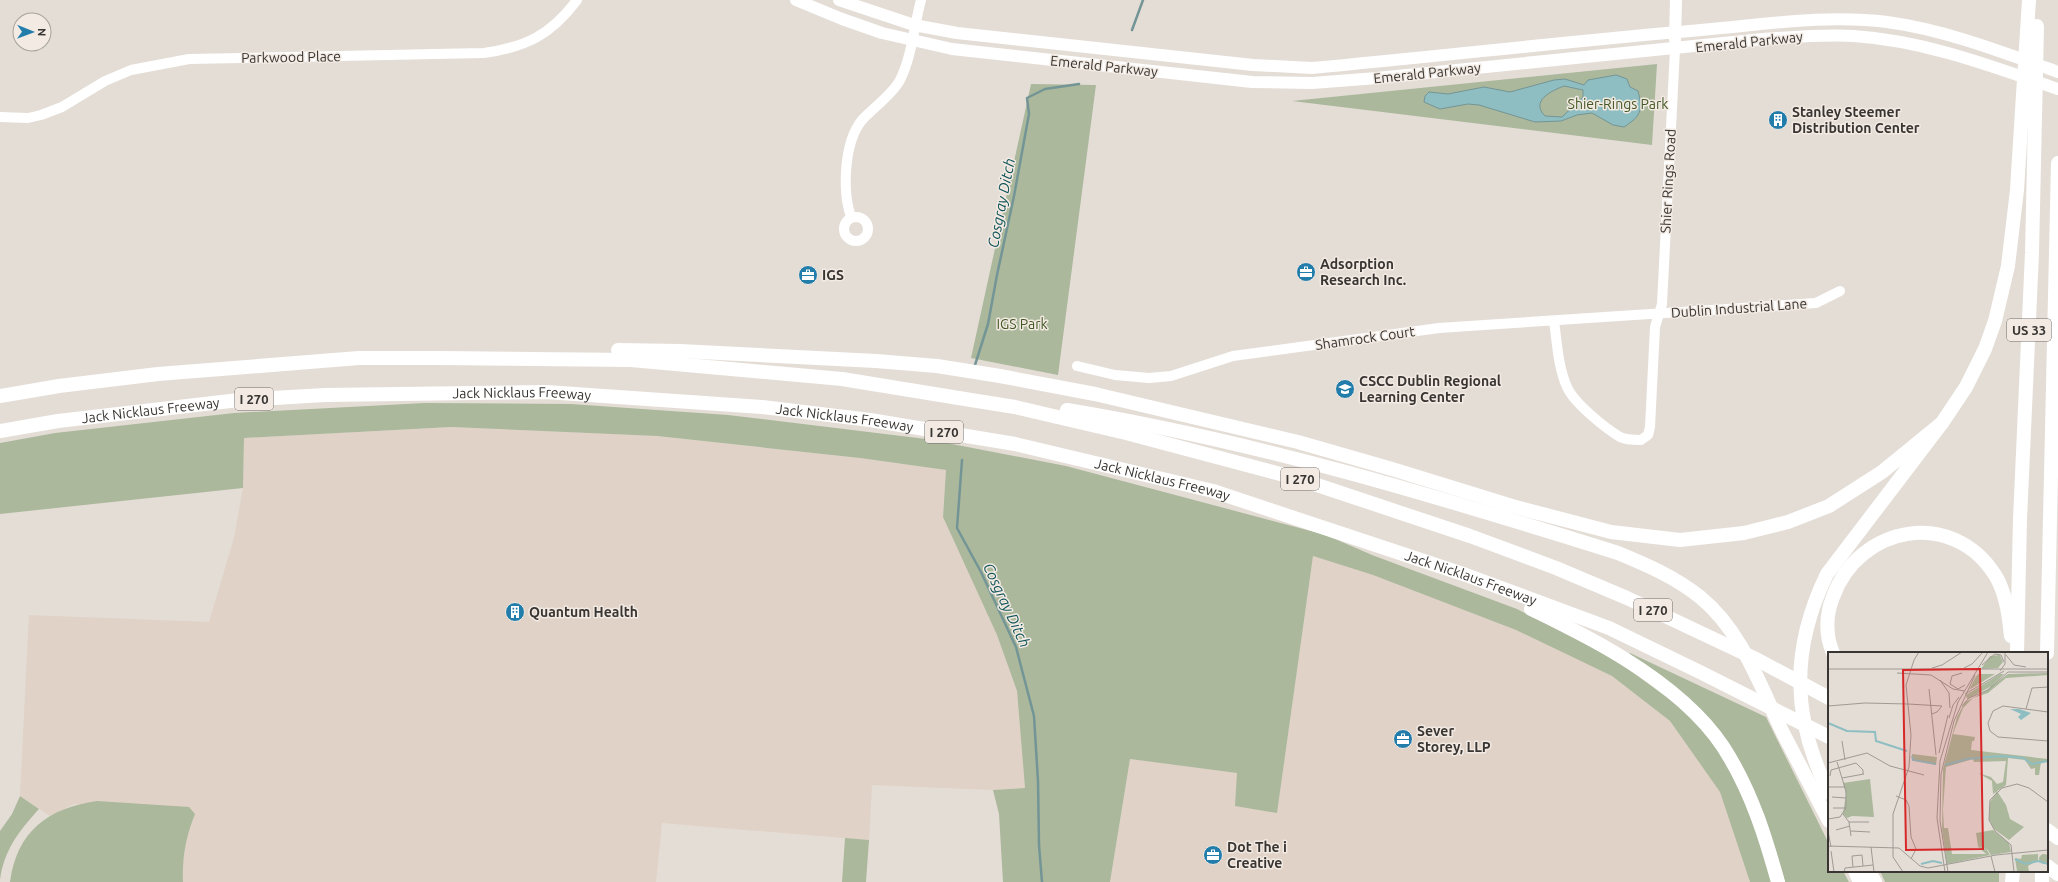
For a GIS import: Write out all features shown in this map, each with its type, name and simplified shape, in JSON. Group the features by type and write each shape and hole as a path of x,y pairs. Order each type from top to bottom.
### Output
{"highway":[{"path":"1828,791 1810,747 1804,722 1800,692 1800,661 1805,631 1813,602 1826,574 1942,424 1966,387 1985,349 1995,321 2008,266 2021,150 2029,0"},
{"name":"US 33","path":"2017,652 2020,519 2032,254 2038,0"},
{"name":"US 33","path":"2047,652 2058,163"},
{"path":"358,358 530,350 680,351 811,357 937,366 1095,394 1202,418 1305,444 1512,506 1611,532 1680,540 1744,534 1788,522 1829,506 1882,472 1942,424"},
{"path":"2054,352 2058,538"},
{"name":"I 270","path":"0,396 59,386 158,374 358,358 631,360 842,379 946,395 1015,407 1126,433 1284,475 1470,536 1556,568 1627,598 1754,658 1828,697"},
{"name":"Jack Nicklaus Freeway","path":"0,431 58,421 239,400 325,395 546,392 762,407 870,420 1015,444 1158,476 1213,491 1448,569 1609,628 1828,736"},
{"path":"946,395 1032,404 1198,434 1388,482 1618,553 1649,565 1678,580 1701,598 1721,618 1757,675 1783,732 1828,819"},
{"path":"1833,652 1827,626 1830,606 1837,584 1851,564 1870,547 1895,536 1920,532 1943,535 1963,543 1983,559 1996,576 2005,600 2014,652"},
{"path":"1448,569 1554,620 1628,661 1677,697 1704,723 1730,756 1748,791 1762,827 1778,882"},
{"path":"2048,831 2058,838"},
{"path":"2048,867 2058,874"},
{"path":"1855,872 1860,882"},
{"path":"1870,872 1875,882"},
{"path":"2012,882 2013,872"}],"main road":[{"name":"Emerald Parkway","path":"796,0 842,19 882,33 952,49 1252,82 1312,83 1377,78 1793,37 1853,36 1885,39 1943,50 2058,89"},
{"name":"Emerald Parkway","path":"839,0 914,26 957,33 1138,54 1253,65 1312,68 1675,32 1820,20 1855,20 1887,22 1944,34 1984,46 2058,72"},
{"name":"Shier Rings Road","path":"1675,49 1676,0"}],"street":[{"name":"Parkwood Place","path":"0,117 28,118 41,115 62,107 105,81 131,70 189,59 484,53 501,50 515,47 544,34 558,23 577,0"},
{"path":"851,217 846,192 849,154 854,133 862,121 899,82 905,68 920,0"},
{"name":"Shier Rings Road","path":"1554,321 1559,355 1567,387 1580,403 1605,426 1621,438 1641,440 1648,435 1650,427 1655,327 1662,304 1675,49"},
{"name":"Dublin Industrial Lane","path":"1658,314 1816,303 1840,292"},
{"name":"Shamrock Court","path":"1077,366 1114,375 1150,378 1171,376 1233,356 1439,328 1658,314"}],"shaded area":[{"path":"451,427 657,436 860,458 946,470 943,517 997,635 1017,691 1025,788 993,790 872,785 869,840 662,823 656,882 183,882 183,864 188,830 195,814 74,804 50,816 20,796 29,615 209,622 234,538 243,488 244,438"},
{"path":"1313,556 1373,575 1516,630 1612,676 1670,721 1720,792 1750,882 1110,882 1130,759 1238,773 1277,812"}],"green space":[{"name":"Shier-Rings Park","path":"1657,64 1652,145 1292,101"},
{"name":"IGS Park","path":"1031,84 1096,85 1058,375 971,358"},
{"path":"425,403 571,404 728,415 926,439 1066,466 1326,535 1372,555 1517,609 1616,660 1680,707 1705,733 1734,774 1751,814 1772,882 1750,882 1720,792 1670,721 1612,676 1516,630 1373,575 1313,556 1277,813 1235,806 1237,773 1130,759 1110,882 1003,882 999,814 993,790 1025,788 1017,691 997,635 943,517 946,470 860,458 657,436 451,427 244,438 243,488 0,514 0,443 55,433 234,413"},
{"path":"1630,653 1766,717 1828,842 1828,872 1844,872 1849,882 1785,882 1765,817 1747,776 1629,655"},
{"path":"20,796 39,809 19,833 9,850 2,869 0,880 0,831 12,814"},
{"path":"97,801 189,807 195,814 185,847 183,882 10,882 14,864 20,849 28,836 38,825 50,816 64,809 79,804"},
{"path":"845,838 869,840 866,882 842,882"},
{"path":"1880,872 1999,872 1999,882 1885,882"}],"water":[{"path":"1616,75 1627,79 1630,87 1638,91 1640,108 1634,120 1624,127 1613,125 1592,113 1577,115 1561,121 1535,122 1479,105 1468,104 1440,109 1424,102 1425,96 1429,92 1448,94 1484,87 1510,92 1554,80 1565,79 1584,85 1588,80","holes":["1564,86 1583,90 1583,97 1562,117 1545,116 1541,111 1541,101 1553,91"]}],"waterway":[{"name":"Cosgray Ditch","path":"1132,30 1143,0"},
{"name":"Cosgray Ditch","path":"975,365 988,324 1014,196 1029,114 1027,98 1045,89 1079,84"},
{"name":"Cosgray Ditch","path":"962,460 957,528 981,572 1016,647 1034,716 1038,781 1039,845 1042,882"}],"place":[{"name":"Stanley Steemer Distribution Center","path":"1778,120"},
{"name":"Adsorption Research Inc.","path":"1306,272"},
{"name":"IGS","path":"808,275"},
{"name":"CSCC Dublin Regional Learning Center","path":"1345,389"},
{"name":"Quantum Health","path":"515,612"},
{"name":"Sever Storey, LLP","path":"1403,739"},
{"name":"Dot The i Creative","path":"1213,855"}]}
